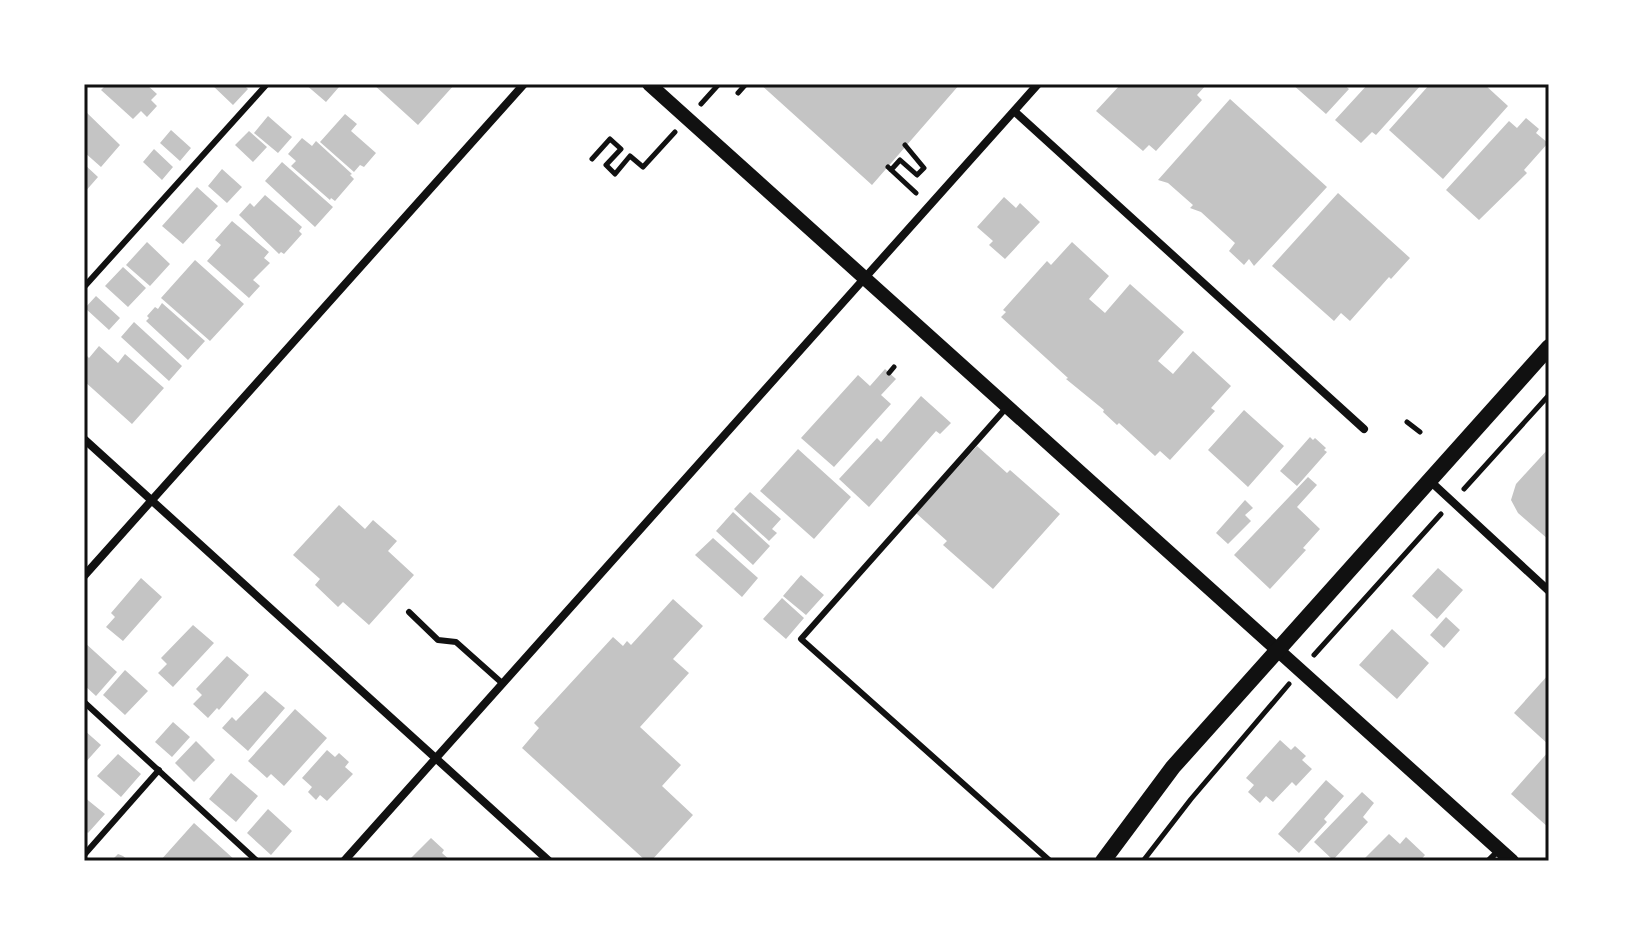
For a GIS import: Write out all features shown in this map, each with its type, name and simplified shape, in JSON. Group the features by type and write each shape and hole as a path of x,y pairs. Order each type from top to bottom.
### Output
{"main road":[{"path":"1103,861 1173,767 1549,347"}],"street":[{"path":"84,576 524,84"},
{"path":"649,84 1278,648 1493,856 1512,861"},
{"path":"344,861 1038,84"},
{"path":"1014,111 1364,429"},
{"path":"84,439 549,861"},
{"path":"1429,480 1549,591"}],"lane":[{"path":"84,287 267,84"},
{"path":"1007,407 801,639 1050,861"},
{"path":"409,612 438,640 456,642 502,683"},
{"path":"84,702 257,861"},
{"path":"84,855 159,770"}],"path":[{"path":"738,93 746,84"},
{"path":"592,159 610,139 621,149 606,165 615,174 630,156"},
{"path":"905,145 924,168 917,175 900,160 890,168 916,193"},
{"path":"1452,502 1549,395"},
{"path":"1407,422 1420,432"}],"building":[{"path":"100,84 146,84 157,94 151,100 157,106 147,117 141,111 133,119 101,90 104,87"},
{"path":"211,84 243,84 248,89 233,105"},
{"path":"305,84 335,84 339,87 326,102"},
{"path":"373,84 455,84 418,125"},
{"path":"760,84 960,84 872,185"},
{"path":"1121,84 1207,84 1197,95 1202,100 1156,151 1149,145 1143,151 1096,111"},
{"path":"1292,84 1343,84 1349,89 1326,114"},
{"path":"1368,84 1422,84 1376,135 1372,132 1361,143 1335,120"},
{"path":"1430,84 1484,84 1508,106 1443,179 1389,130"},
{"path":"1230,99 1327,187 1254,266 1249,259 1244,265 1229,251 1235,243 1201,212 1190,208 1193,205 1168,183 1158,180"},
{"path":"84,110 120,145 101,167 84,152"},
{"path":"345,114 357,124 351,131 376,153 364,167 360,165 354,172 320,142"},
{"path":"268,116 292,137 278,153 254,133"},
{"path":"1526,118 1539,129 1536,133 1548,143 1524,170 1527,173 1479,220 1446,190 1509,121 1517,128"},
{"path":"171,130 191,148 180,161 160,143"},
{"path":"249,131 267,147 253,162 235,145"},
{"path":"302,138 312,146 316,141 352,174 354,179 335,201 291,166 296,161 288,154"},
{"path":"154,149 173,167 162,180 143,162"},
{"path":"282,162 333,207 315,227 265,181"},
{"path":"84,164 98,177 84,193"},
{"path":"222,169 242,187 227,203 208,186"},
{"path":"197,187 218,206 183,244 162,226"},
{"path":"1338,193 1410,258 1350,321 1341,313 1334,321 1272,266"},
{"path":"265,195 302,227 299,231 302,234 284,254 279,254 239,215 250,203 254,207"},
{"path":"1004,197 1016,208 1020,203 1040,222 1005,259 989,245 993,241 977,227"},
{"path":"232,221 269,252 264,258 270,263 253,280 260,286 249,298 207,261 221,245 215,240"},
{"path":"147,242 170,264 150,286 126,265"},
{"path":"1072,242 1109,276 1089,299 1105,313 1130,284 1184,332 1158,361 1173,374 1193,351 1231,386 1211,408 1215,411 1170,460 1160,451 1155,456 1119,423 1117,425 1001,317 1006,312 1003,310 1047,261 1051,265"},
{"path":"195,260 244,304 210,341 161,298"},
{"path":"123,267 146,288 128,307 105,286"},
{"path":"96,296 120,318 109,330 85,308"},
{"path":"162,303 205,341 188,360 146,321 155,307 158,309"},
{"path":"134,322 182,366 169,381 121,337"},
{"path":"99,346 118,363 125,354 164,388 132,424 84,381 84,353 89,358"},
{"path":"885,369 896,379 881,395 891,404 834,467 801,438 858,375 870,386"},
{"path":"921,396 951,423 940,434 936,431 869,507 839,479 877,438 881,442"},
{"path":"1244,410 1284,446 1248,487 1208,450"},
{"path":"1310,437 1315,438 1327,452 1297,486 1280,471"},
{"path":"977,446 1060,514 993,589 943,545 947,541 916,513"},
{"path":"1549,448 1549,540 1518,513 1511,500 1516,484"},
{"path":"798,449 851,497 814,539 760,491"},
{"path":"1308,477 1317,485 1297,507 1320,529 1303,548 1306,550 1270,589 1234,555"},
{"path":"750,492 781,519 772,529 777,533 769,541 734,509"},
{"path":"1245,500 1253,508 1245,515 1251,521 1228,544 1216,533"},
{"path":"339,505 365,529 373,520 397,541 388,551 414,575 369,625 343,602 338,607 315,585 320,579 293,555"},
{"path":"733,512 770,546 753,565 716,531"},
{"path":"713,538 758,578 742,597 695,555"},
{"path":"1438,568 1463,590 1437,619 1412,596"},
{"path":"801,575 824,595 806,615 783,596"},
{"path":"141,578 162,597 123,641 106,627 115,617 111,613"},
{"path":"782,598 804,618 786,639 763,619"},
{"path":"673,599 703,626 673,659 689,673 640,727 681,765 662,786 693,815 651,861 646,861 522,748 539,728 534,723 613,637 623,646 627,641 631,645"},
{"path":"1446,617 1460,630 1444,648 1430,635"},
{"path":"193,625 214,643 173,687 158,673 167,664 161,658"},
{"path":"1392,629 1429,663 1397,699 1359,665"},
{"path":"84,642 117,672 96,696 84,685"},
{"path":"227,656 249,675 219,710 217,708 208,718 193,704 202,695 196,689"},
{"path":"125,670 148,691 125,715 103,695"},
{"path":"1549,674 1549,745 1514,713"},
{"path":"265,691 285,708 248,751 222,728 232,717 236,721"},
{"path":"295,709 327,738 284,786 271,774 267,778 248,761"},
{"path":"173,722 190,737 172,757 155,742"},
{"path":"84,730 101,745 84,764"},
{"path":"1280,740 1291,750 1295,746 1306,756 1302,760 1312,769 1296,786 1292,782 1273,802 1266,796 1260,803 1248,792 1254,785 1246,778"},
{"path":"196,741 215,760 194,782 175,763"},
{"path":"327,750 335,757 339,753 349,762 345,767 353,774 327,801 320,795 316,800 308,792 312,787 302,778"},
{"path":"1549,751 1549,828 1511,794"},
{"path":"118,754 141,774 121,797 97,776"},
{"path":"231,773 258,796 236,822 209,799"},
{"path":"1326,780 1344,796 1324,819 1327,822 1299,853 1278,834"},
{"path":"1362,792 1374,803 1363,817 1368,822 1333,860 1314,842"},
{"path":"84,797 105,814 88,833 84,829"},
{"path":"268,809 292,831 271,855 247,833"},
{"path":"194,823 236,861 160,861"},
{"path":"1389,834 1400,844 1406,837 1425,855 1420,861 1362,861"},
{"path":"431,838 451,861 408,861"},
{"path":"118,854 123,856 129,861 111,861"}]}
